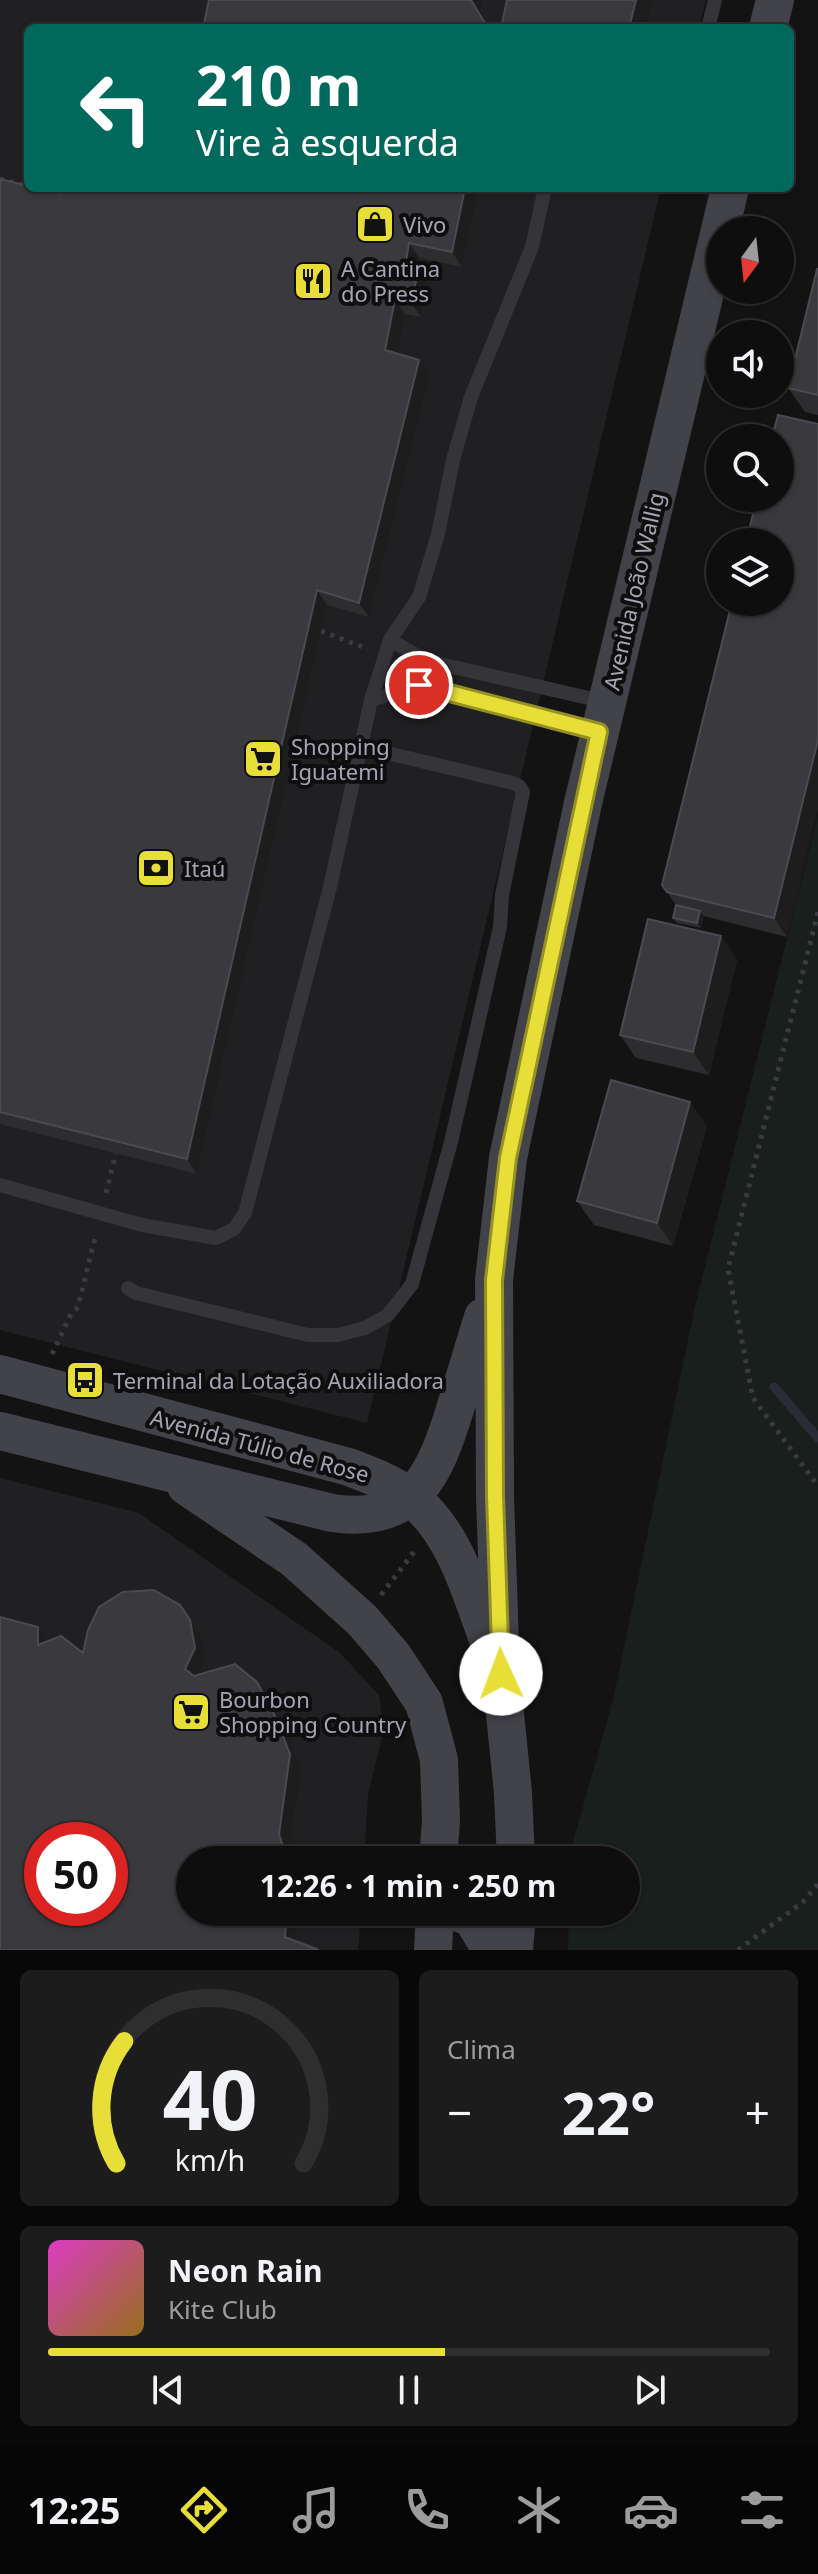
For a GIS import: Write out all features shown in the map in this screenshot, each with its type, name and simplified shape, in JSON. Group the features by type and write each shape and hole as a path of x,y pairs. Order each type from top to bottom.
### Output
{"main road":[{"path":"769,24 775,0"},
{"name":"Avenida João Wallig","path":"515,1846 501,1674 495,1496 494,1280 508,1158 603,717 729,192"},
{"name":"Avenida João Wallig","path":"494,1280 441,1452 426,1481 411,1497 436,1524 459,1562 501,1674"},
{"name":"Avenida Túlio de Rose","path":"0,1374 349,1467 379,1478 411,1497"},
{"name":"Avenida Túlio de Rose","path":"0,1431 353,1516 383,1511 411,1497"},
{"name":"Avenida Túlio de Rose","path":"168,1473 294,1559 362,1620 393,1656 424,1703 439,1760 439,1846"},
{"path":"433,1950 434,1926"},
{"path":"477,1926 491,1950"},
{"path":"514,1950 516,1926"}],"lane":[{"path":"709,24 715,0"},
{"path":"0,1185 142,1225 216,1238 234,1229 245,1213 326,900 371,700 390,640 419,597 438,534 453,460 471,397 532,247 544,192"},
{"path":"390,640 427,661 603,717"},
{"path":"371,700 419,685 603,717"},
{"path":"128,1288 136,1293 308,1335 338,1335 365,1328 388,1315 412,1284 467,1074 500,927 502,895 523,792 513,783 362,747"}],"path":[{"path":"0,179 24,185"},
{"path":"818,912 728,1269 753,1398 818,1486"},
{"path":"37,1384 71,1314 78,1307 116,1153"},
{"path":"738,1950 803,1902 818,1884"}],"shaded area":[{"name":"Shopping Iguatemi","path":"0,0 706,0 700,24 24,24 24,192 660,192 367,1423 0,1330"},
{"path":"818,814 818,1950 568,1950 569,1926 640,1926 640,1846 573,1846 573,1842 613,1700 694,1311"},
{"name":"Bourbon Shopping Country","path":"0,1478 139,1513 340,1653 379,1695 384,1729 368,1795 365,1846 176,1846 176,1926 360,1926 358,1950 0,1950"}],"building":[{"path":"209,0 471,0 486,24 204,24"},
{"path":"507,0 636,0 630,24 502,24"},
{"path":"0,179 24,185 24,192 61,194 464,192 452,252 409,243 405,267 418,272 411,303 395,299 385,350 419,360 359,603 317,590 187,1159 0,1112"},
{"path":"818,269 818,395 794,389 794,363"},
{"path":"778,415 818,424 818,740 774,918 667,892 662,885 729,616 794,616 794,528 750,528 754,512 794,512 794,424 776,424"},
{"path":"676,905 700,911 697,923 673,918"},
{"path":"648,919 721,936 693,1052 620,1035"},
{"path":"611,1080 690,1102 657,1223 577,1201"},
{"path":"154,1590 180,1605 190,1620 195,1648 185,1669 194,1676 235,1664 257,1682 290,1754 279,1834 283,1846 176,1846 176,1926 286,1926 285,1937 319,1950 0,1950 0,1617 38,1627 38,1645 61,1636 83,1653 88,1630 99,1607 123,1592"}],"waterway":[{"path":"774,1387 818,1438"}],"place":[{"name":"Vivo","path":"375,224"},
{"name":"A Cantina do Press","path":"313,281"},
{"name":"Shopping Iguatemi","path":"263,759"},
{"name":"Itaú","path":"156,868"},
{"name":"Terminal da Lotação Auxiliadora","path":"85,1380"},
{"name":"Bourbon Shopping Country","path":"191,1712"}],"route":[{"path":"419,685 599,732 508,1158 494,1280 495,1496 501,1674"}]}
